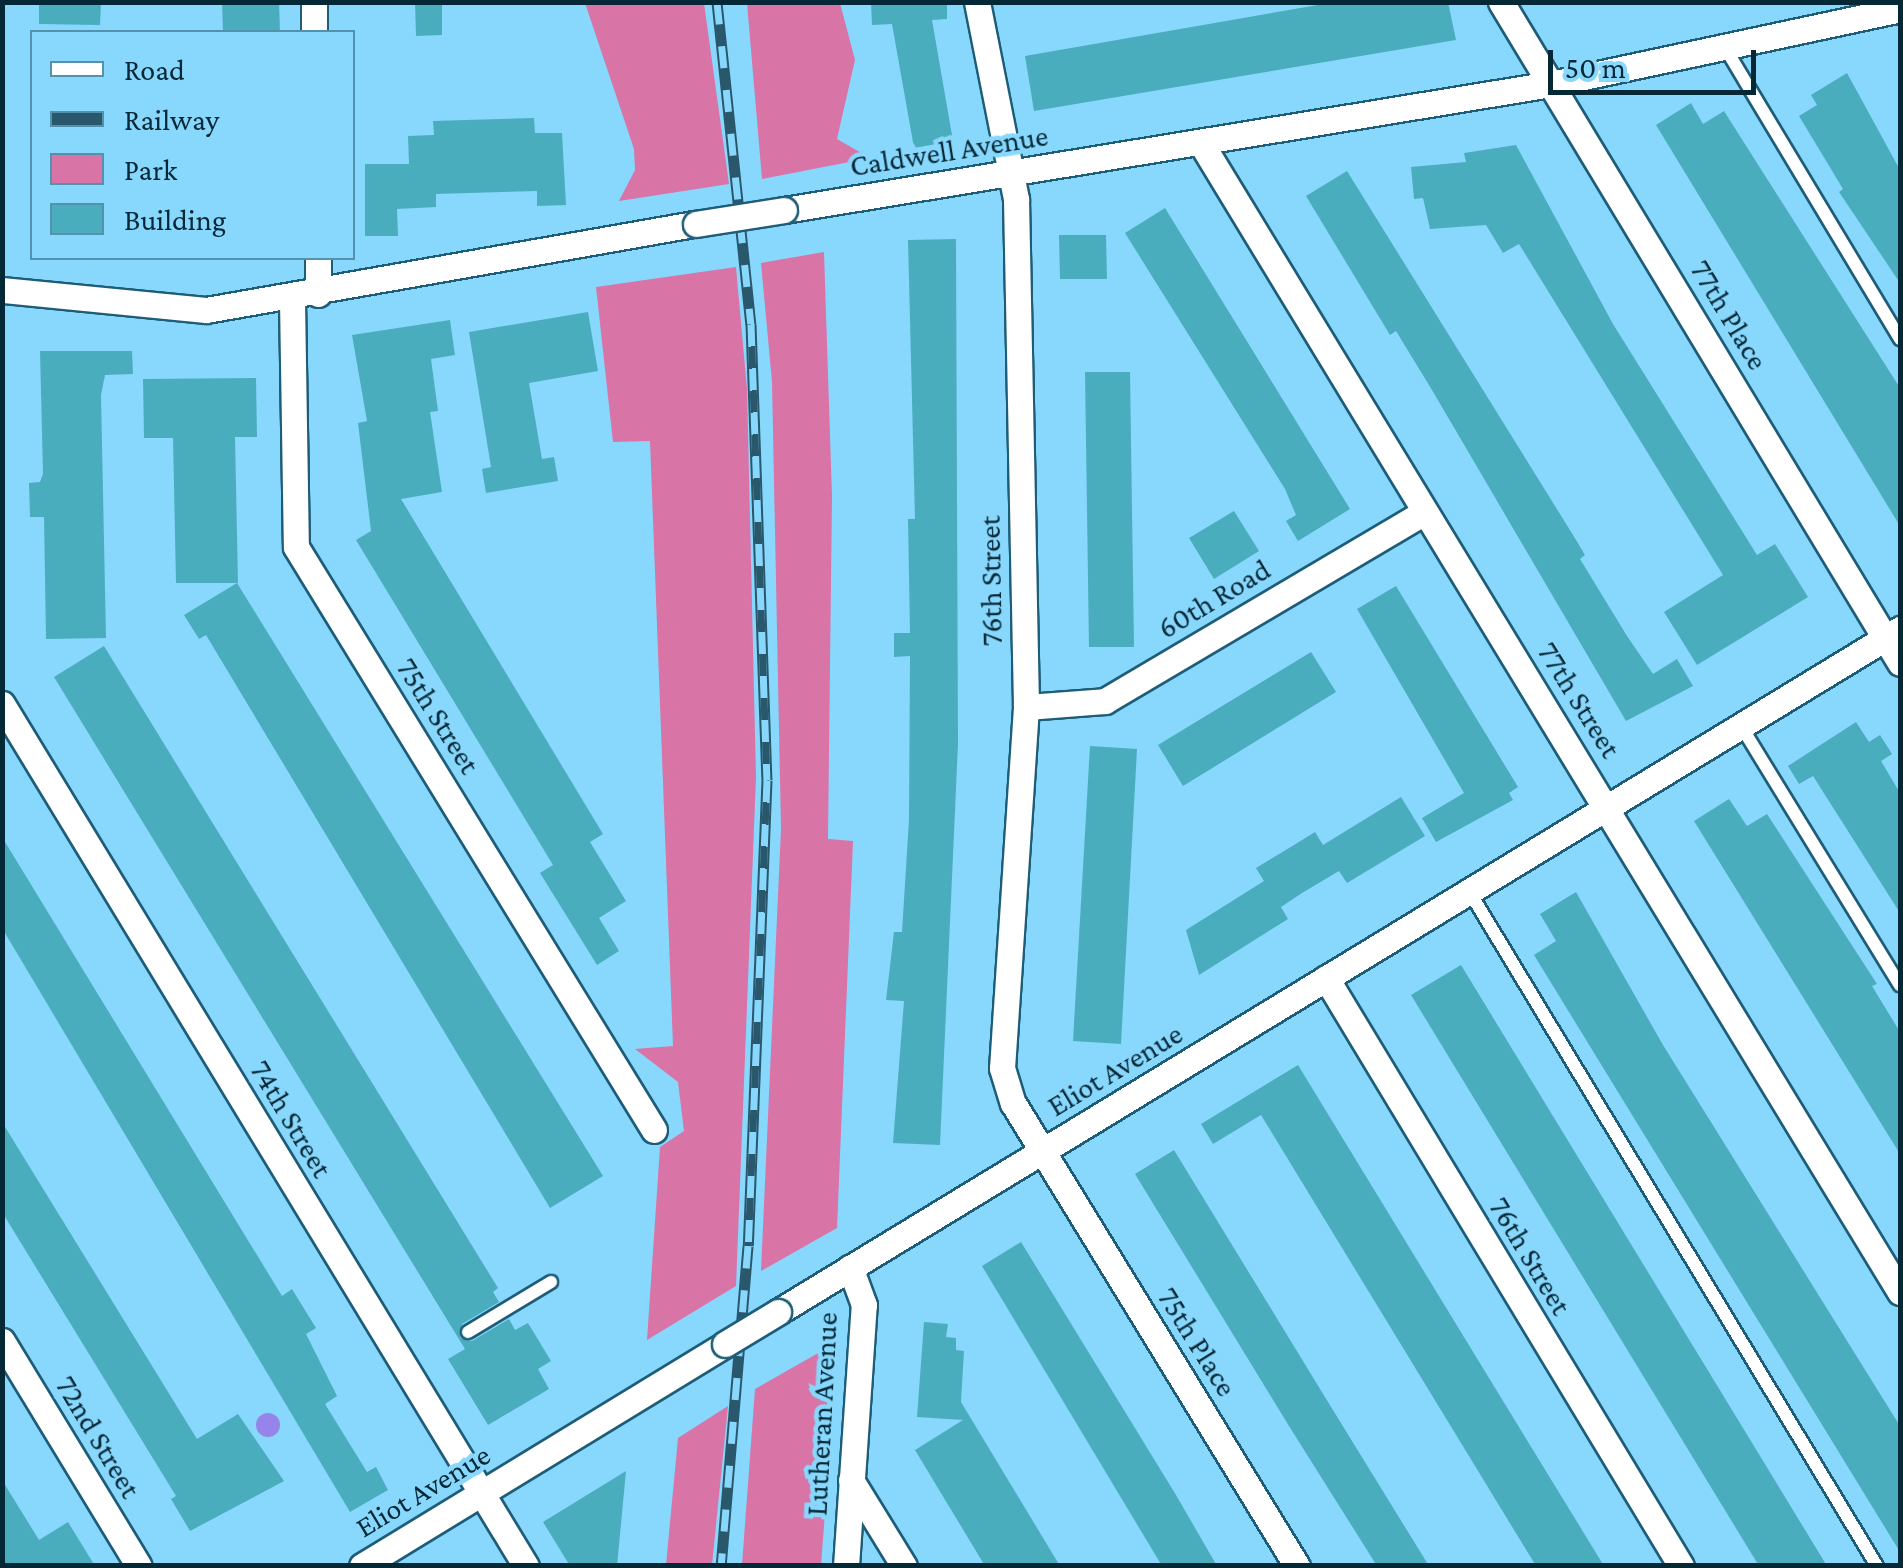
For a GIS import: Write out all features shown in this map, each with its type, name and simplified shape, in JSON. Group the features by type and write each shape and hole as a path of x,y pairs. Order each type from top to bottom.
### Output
{"street":[{"path":"314,2 314,30"},
{"name":"76th Street","path":"977,2 1016,199 1026,707 1002,1068 1013,1104 1043,1152"},
{"name":"77th Place","path":"1501,2 1893,633 1900,663"},
{"name":"Caldwell Avenue","path":"2,290 147,308 206,310 292,298 696,224 1551,84 1894,12"},
{"name":"77th Street","path":"1201,143 1900,1292"},
{"path":"318,260 318,294"},
{"name":"75th Street","path":"292,298 296,547 654,1130"},
{"name":"60th Road","path":"1026,707 1106,701 1424,512"},
{"name":"Eliot Avenue","path":"362,1566 393,1558 480,1494 1893,633"},
{"name":"74th Street","path":"2,704 526,1566"},
{"name":"76th Street","path":"1326,978 1681,1566"},
{"name":"75th Place","path":"1043,1152 1297,1566"},
{"name":"Lutheran Avenue","path":"846,1566 864,1305 850,1267"},
{"name":"72nd Street","path":"2,1341 139,1566"},
{"path":"851,1480 904,1566"}],"lane":[{"path":"1724,46 1900,340"},
{"path":"1741,726 1900,985"},
{"path":"1469,891 1877,1566"},
{"path":"468,1332 551,1282"}],"green space":[{"path":"585,3 704,3 729,184 619,201 635,170 634,149"},
{"path":"747,3 840,3 855,60 837,139 870,158 762,179"},
{"path":"824,252 832,496 828,839 853,841 837,1228 761,1271 781,829 772,382 761,263"},
{"path":"736,267 747,389 756,777 736,1286 647,1340 660,1147 684,1131 678,1082 635,1049 673,1046 650,441 613,442 596,287"},
{"path":"827,1348 837,1356 821,1565 742,1565 755,1389"},
{"path":"728,1406 712,1565 666,1565 678,1438"}],"shaded area":[{"path":"268,1413 280,1425 268,1437 256,1425"}],"building":[{"path":"39,2 101,2 100,25 39,24"},
{"path":"222,2 279,2 280,30 223,30"},
{"path":"415,2 442,2 442,35 416,36"},
{"path":"871,2 947,2 947,19 932,20 953,141 914,148 892,24 872,25"},
{"path":"1335,2 1448,2 1456,40 1034,111 1025,56"},
{"path":"1847,73 1900,170 1900,283 1839,192 1843,189 1799,116 1817,105 1811,95"},
{"path":"1691,103 1703,124 1724,111 1900,388 1900,526 1656,125"},
{"path":"534,118 535,133 562,133 566,205 537,206 537,191 436,194 436,207 397,209 398,236 365,236 365,164 409,164 408,136 434,135 433,121"},
{"path":"1516,145 1613,324 1757,555 1775,544 1808,597 1697,665 1664,612 1723,575 1519,244 1503,253 1486,225 1430,229 1423,198 1414,199 1411,167 1466,162 1464,153"},
{"path":"1347,171 1573,535 1585,555 1580,559 1627,636 1653,674 1677,659 1693,686 1626,721 1432,390 1396,331 1390,335 1306,196"},
{"path":"1165,208 1350,509 1298,541 1286,521 1296,515 1285,489 1125,233"},
{"path":"1059,235 1106,235 1107,279 1060,279"},
{"path":"956,239 958,744 940,1145 893,1143 904,1001 886,1000 894,932 902,932 909,819 910,656 894,657 894,633 910,633 908,519 915,519 908,240"},
{"path":"588,312 598,371 529,383 542,459 554,457 558,481 486,493 482,469 491,467 469,332"},
{"path":"450,320 455,355 431,359 438,411 430,412 442,492 401,499 603,834 590,842 626,901 599,918 619,951 597,965 540,873 553,865 356,540 371,531 358,423 367,421 352,335"},
{"path":"40,351 132,351 133,374 105,375 101,395 106,638 46,639 44,517 30,517 29,483 40,482 43,474"},
{"path":"1085,372 1130,372 1134,647 1089,647"},
{"path":"256,378 257,437 235,437 238,583 176,583 173,438 144,438 143,379"},
{"path":"1234,511 1259,551 1214,579 1189,538"},
{"path":"237,583 603,1176 550,1208 206,635 199,639 184,615"},
{"path":"1396,586 1518,787 1509,793 1513,800 1436,842 1422,818 1464,793 1357,609"},
{"path":"104,646 498,1288 493,1292 499,1302 462,1324 460,1338 472,1341 509,1319 515,1330 528,1323 551,1361 538,1369 549,1389 488,1425 448,1359 465,1349 54,677"},
{"path":"1311,652 1336,692 1183,786 1158,745"},
{"path":"1856,722 1869,742 1880,735 1892,754 1881,761 1900,793 1900,913 1813,776 1799,784 1788,766"},
{"path":"1090,746 1137,749 1121,1044 1073,1041"},
{"path":"1401,797 1425,836 1347,883 1339,871 1302,893 1281,907 1288,919 1199,975 1186,930 1264,881 1256,868 1315,832 1323,845"},
{"path":"1729,799 1747,826 1767,814 1877,984 1872,986 1900,1032 1900,1154 1694,821"},
{"path":"2,837 282,1296 292,1289 316,1328 306,1334 337,1396 325,1404 367,1472 376,1467 388,1490 350,1512 2,928"},
{"path":"1576,892 1663,1045 1900,1426 1900,1552 1534,955 1556,941 1540,914"},
{"path":"1461,965 1827,1566 1759,1566 1411,995"},
{"path":"1298,1065 1604,1566 1536,1566 1261,1115 1213,1144 1201,1124"},
{"path":"2,1122 197,1439 238,1414 284,1481 190,1531 171,1499 176,1496 2,1212"},
{"path":"1174,1150 1429,1566 1377,1566 1289,1426 1135,1174"},
{"path":"1021,1242 1217,1566 1162,1566 982,1266"},
{"path":"924,1322 948,1324 946,1337 956,1338 956,1350 964,1351 961,1402 1060,1566 985,1566 915,1450 963,1420 917,1417"},
{"path":"626,1471 617,1566 570,1566 543,1522"},
{"path":"2,1480 39,1540 68,1522 95,1566 2,1566"}],"railway":[{"path":"717,2 751,324 767,780 748,1246 721,1566"}]}
